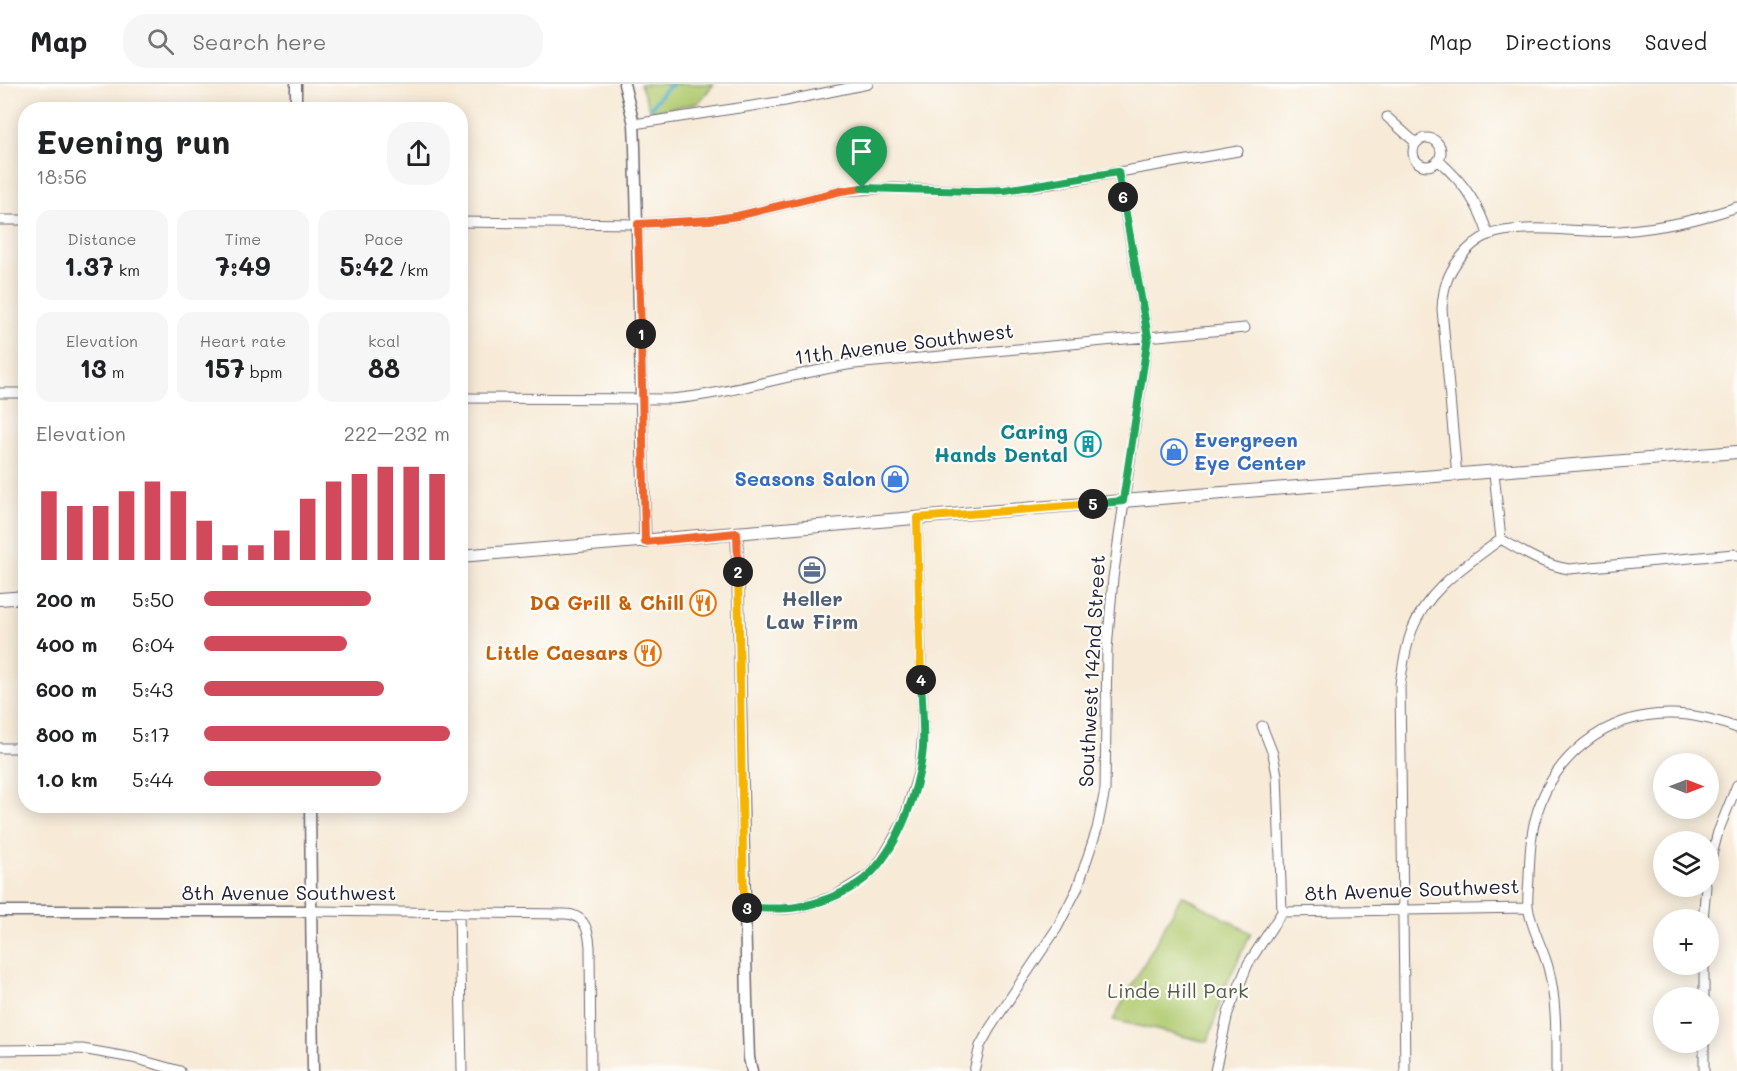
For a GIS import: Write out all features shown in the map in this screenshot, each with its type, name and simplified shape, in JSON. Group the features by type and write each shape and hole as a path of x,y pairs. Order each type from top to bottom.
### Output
{"main road":[{"path":"468,555 1737,452"},
{"path":"0,599 18,598"}],"street":[{"path":"296,84 296,102"},
{"path":"624,84 634,124 645,542"},
{"path":"634,124 786,101 868,84"},
{"path":"1388,117 1416,143"},
{"path":"1430,138 1438,143 1442,152 1439,161 1435,165 1425,166 1416,161 1413,152 1416,143 1430,138"},
{"path":"468,222 638,224 710,220 862,188 1005,190 1238,151"},
{"path":"1439,161 1473,198 1488,236"},
{"name":"Southwest 142nd Street","path":"974,1071 980,1046 990,1028 1068,909 1086,866 1105,790 1107,649 1113,578 1148,337 1118,172"},
{"path":"1456,476 1442,294 1446,279 1454,264 1465,252 1488,236 1522,230 1618,231 1673,226 1737,207"},
{"path":"0,220 18,220"},
{"name":"11th Avenue Southwest","path":"468,398 687,398 723,392 823,368 854,364 1245,328"},
{"path":"0,393 18,393"},
{"path":"1494,472 1501,539"},
{"path":"744,908 786,909 835,896 870,874 883,857 904,820 920,767 923,731 917,518"},
{"path":"737,533 744,908 749,1058 752,1071"},
{"path":"1501,539 1543,563 1569,569 1735,555"},
{"path":"1405,1071 1401,911 1400,684 1405,655 1412,629 1425,606 1441,586 1501,539"},
{"name":"8th Avenue Southwest","path":"1282,912 1528,908 1530,850 1534,821 1543,796 1569,755 1607,728 1650,715 1692,715 1737,728"},
{"path":"1215,1071 1228,1013 1248,964 1282,912 1277,775 1273,754 1262,726"},
{"path":"0,748 18,748"},
{"path":"1718,831 1737,785"},
{"path":"310,813 314,1071"},
{"path":"1528,908 1549,968 1555,1008 1556,1071"},
{"name":"8th Avenue Southwest","path":"0,911 459,912 576,916 580,918 589,936 591,1071"},
{"path":"459,912 462,1071"},
{"path":"0,1050 82,1049 133,1058 180,1071"},
{"path":"1704,1053 1704,1071"}],"green space":[{"path":"640,84 714,84 698,103 651,112"},
{"name":"Linde Hill Park","path":"1182,895 1251,933 1225,987 1208,1042 1113,1020"}],"waterway":[{"path":"651,107 673,84"}],"place":[{"name":"Caring Hands Dental","path":"1088,444"},
{"name":"Evergreen Eye Center","path":"1174,452"},
{"name":"Seasons Salon","path":"895,479"},
{"name":"Heller Law Firm","path":"812,570"},
{"name":"DQ Grill & Chill","path":"703,603"},
{"name":"Little Caesars","path":"648,653"}],"route":[{"path":"1118,172 1148,337 1123,501 917,518 923,748 914,793 904,820 883,857 870,874 835,896 786,909 744,908 737,533 645,542 638,224 710,220 737,216 771,206 862,188 1005,190 1118,172"}]}
